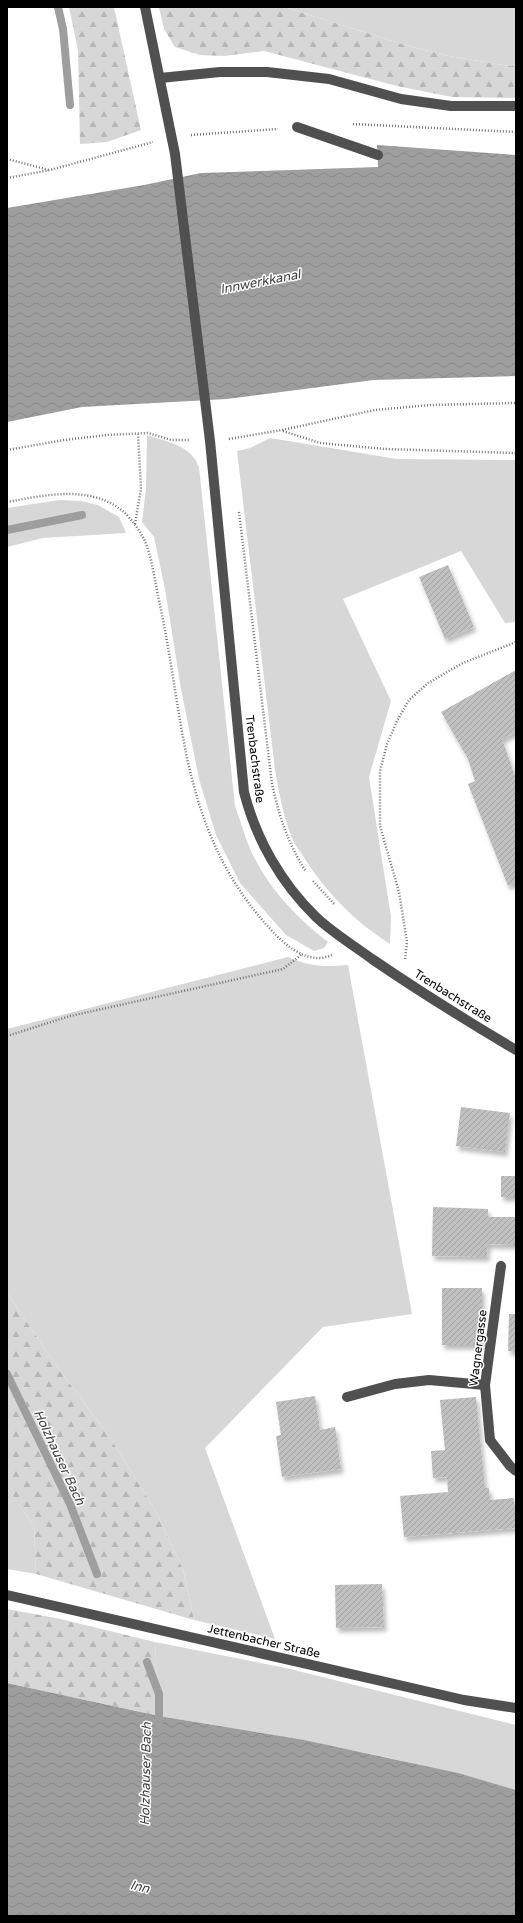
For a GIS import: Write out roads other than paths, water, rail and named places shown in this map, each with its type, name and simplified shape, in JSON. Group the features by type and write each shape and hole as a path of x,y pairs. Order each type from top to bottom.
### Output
{"street":[{"name":"Trenbachstraße","path":"145,7 172,137 210,441 244,792 249,810 265,848 291,888 316,916 347,941 420,992 516,1050"},
{"path":"160,78 220,72 267,72 329,79 401,99 451,106 516,106"},
{"path":"297,127 378,155"},
{"name":"Wagnergasse","path":"501,1266 485,1384 490,1440 502,1457 516,1471"},
{"path":"347,1397 395,1384 429,1380 485,1384"},
{"name":"Jettenbacher Straße","path":"7,1595 464,1700 516,1708"}],"water":[{"name":"Innwerkkanal","path":"377,145 516,155 516,376 374,380 227,399 82,407 7,422 7,208 144,185 201,173 378,167"},
{"name":"Inn","path":"7,1683 159,1716 304,1740 458,1773 516,1790 516,1916 7,1916"}],"waterway":[{"name":"Holzhauser Bach","path":"58,7 63,29 70,105"},
{"name":"Holzhauser Bach","path":"7,530 82,515"},
{"name":"Holzhauser Bach","path":"7,1374 70,1504 97,1574"},
{"name":"Holzhauser Bach","path":"147,1662 159,1694 159,1725"}]}
